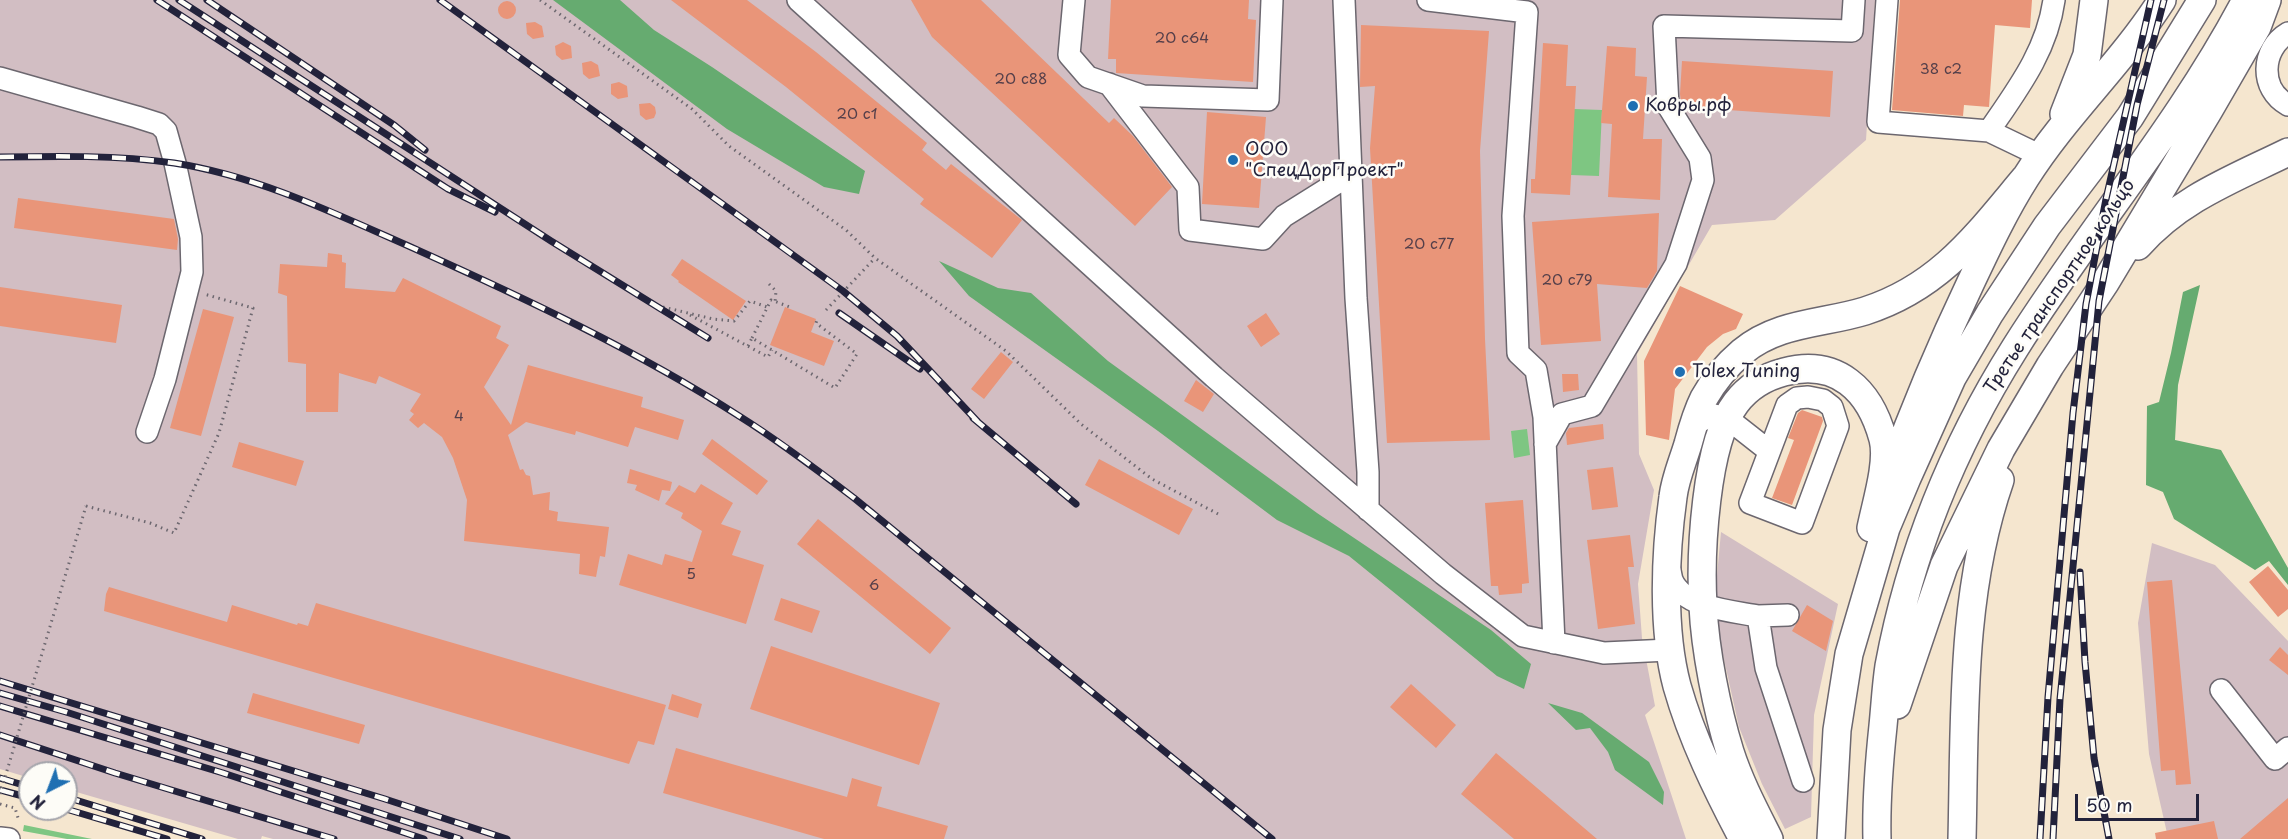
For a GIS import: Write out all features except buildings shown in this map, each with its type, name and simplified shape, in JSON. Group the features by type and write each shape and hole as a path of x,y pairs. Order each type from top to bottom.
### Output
{"main road":[{"path":"2044,151 2069,105 2087,54 2094,0"},
{"path":"1743,839 1721,798 1692,731 1677,686 1669,650 1669,562 1673,495 1704,398 1742,352 1762,339 1785,328 1864,312 1898,298 1927,282 1961,253 2105,78 2163,0"},
{"path":"1849,654 1886,528 1906,478 1952,378 2040,235 2130,117 2202,0"},
{"name":"Третье транспортное кольцо","path":"1877,839 1876,810 1889,667 1907,587 1936,500 1973,419 2014,348 2193,93 2246,0"},
{"path":"1880,757 1944,566 2001,449 2050,366 2105,283 2221,89 2257,27 2268,0"},
{"path":"2105,283 2149,234 2190,200 2287,155"},
{"path":"1871,528 1902,442 1953,319 1990,241 2025,177"},
{"path":"1962,839 1965,695 1971,610 1978,560 1989,511 2008,459 2050,366"},
{"path":"1769,839 1749,802 1730,752 1710,666 1703,605 1706,503 1714,456 1727,418 1735,404 1748,389 1771,375 1798,368 1816,368 1833,372 1846,380 1865,400 1871,408 1884,441 1883,465 1857,592 1837,730 1831,839"}],"street":[{"path":"798,0 1214,376 1443,574 1523,636 1605,653 1669,650"},
{"path":"1074,0 1069,55 1088,77 1143,96 1268,100 1272,0"},
{"path":"1344,0 1356,298 1368,472 1368,510"},
{"path":"1428,0 1527,12 1512,216 1518,353 1536,370 1544,417 1554,642"},
{"path":"1545,445 1562,414 1592,406 1676,264 1703,180 1700,158 1668,106 1664,26 1852,31 1854,0"},
{"path":"1887,0 1878,122 1989,131 2044,151"},
{"path":"1989,131 2039,54 2051,20 2054,0"},
{"path":"2288,33 2273,45 2267,57 2267,73 2271,88 2288,105"},
{"path":"0,78 159,124 166,131 191,237 192,272 165,379 147,432"},
{"path":"1109,84 1188,188 1190,230 1263,239 1284,216 1351,174"},
{"path":"1823,400 1833,372"},
{"path":"1808,397 1823,400 1832,407 1838,426 1802,523 1750,503 1769,451 1787,405 1797,398 1808,397"},
{"path":"1694,424 1714,415 1727,418 1769,451"},
{"path":"1669,562 1672,581 1685,594 1703,605 1758,616 1788,615"},
{"path":"1758,616 1766,668 1803,781"},
{"path":"2221,690 2275,759 2288,748"},
{"path":"0,838 14,830"}],"path":[{"path":"540,0 692,109 729,146 846,230 874,258 1006,351 1081,424 1152,479 1220,515"},
{"path":"826,310 874,258"},
{"path":"769,284 776,291 775,302"},
{"path":"0,794 86,506 150,523 174,532 219,433 253,308 188,289"},
{"path":"748,346 771,300 790,307"},
{"path":"663,307 713,319 734,321 750,301 767,307"},
{"path":"685,312 768,357 772,350"},
{"path":"752,338 834,388 857,354 816,323 818,317"},
{"path":"0,804 15,808 14,830"}],"shaded area":[{"path":"0,0 1875,0 1866,140 1775,220 1712,225 1637,354 1639,454 1654,490 1638,584 1642,638 1655,706 1645,715 1686,839 273,839 262,836 261,839 238,839 78,792 78,761 18,761 18,774 0,769"},
{"path":"1721,532 1838,604 1814,715 1811,817 1785,829 1762,784 1739,727 1717,628 1714,608"},
{"path":"2152,543 2215,565 2288,641 2288,839 2170,839 2167,833 2149,754 2138,623"}],"green space":[{"path":"553,0 620,0 654,30 865,171 859,194 824,187 727,129"},
{"path":"1574,109 1602,110 1599,176 1571,175"},
{"path":"939,261 998,288 1031,293 1108,361 1317,513 1491,630 1531,664 1524,689 1497,676 1349,556 1277,520 1158,431 969,296"},
{"path":"2200,285 2178,385 2175,440 2221,450 2288,568 2288,585 2269,561 2255,570 2174,519 2163,492 2146,485 2147,406 2159,402 2183,292"},
{"path":"1527,429 1530,455 1514,458 1511,431"},
{"path":"1548,703 1582,713 1649,762 1664,792 1663,805 1615,770 1608,752 1590,728 1576,730"},
{"path":"24,825 92,839 67,839 23,831"}],"railway":[{"path":"157,0 448,189 495,212"},
{"path":"179,0 551,241 708,338"},
{"path":"207,0 394,125 425,150"},
{"path":"440,0 843,291 897,336 978,422"},
{"path":"2040,839 2048,697 2073,413 2086,304 2106,199 2151,0"},
{"path":"2053,839 2060,699 2099,301 2137,105 2164,0"},
{"path":"0,157 109,157 174,163 236,177 355,222 496,286 620,347 739,416 826,476 1272,839"},
{"path":"839,313 920,369"},
{"path":"973,418 1076,504"},
{"path":"2080,572 2094,758 2109,839"},
{"path":"0,681 385,799 507,839"},
{"path":"0,693 66,712 460,839"},
{"path":"0,706 223,773 424,839"},
{"path":"0,735 115,773 334,839"},
{"path":"0,778 18,783"},
{"path":"0,790 18,795"},
{"path":"78,801 202,839"},
{"path":"78,813 167,839"}],"place":[{"name":"Ковры.рф","path":"1633,106"},
{"name":"ООО \"СпецДорПроект\"","path":"1233,160"},
{"name":"Tolex Tuning","path":"1680,372"}]}
